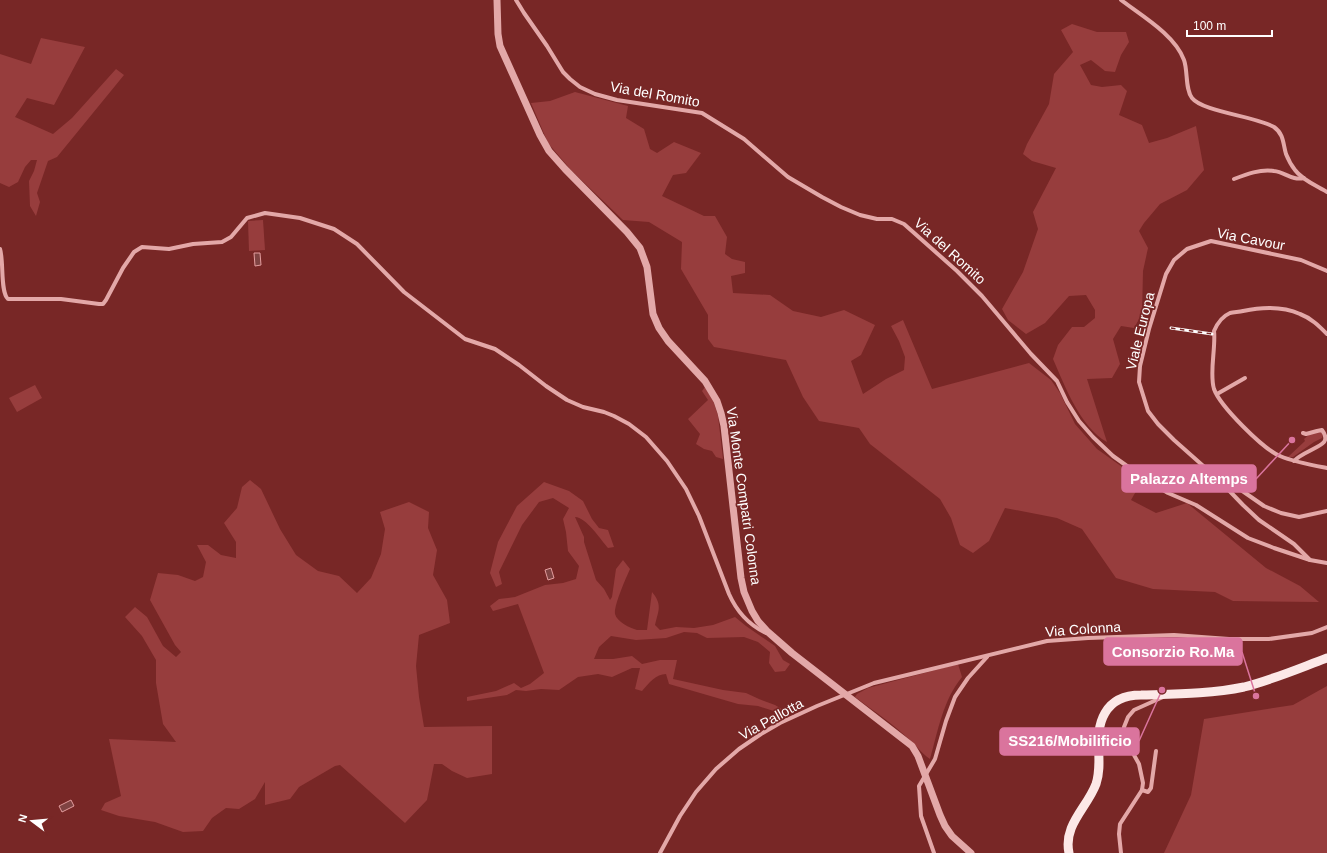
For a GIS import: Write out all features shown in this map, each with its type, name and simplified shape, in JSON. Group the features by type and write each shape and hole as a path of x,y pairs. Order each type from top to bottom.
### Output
{"main road":[{"path":"1069,853 1067,844 1069,832 1092,793 1097,779 1099,762 1099,732 1101,722 1105,713 1115,702 1127,696 1171,694 1244,687 1266,681 1327,658"}],"street":[{"name":"Via Monte Compatri Colonna","path":"497,0 498,34 500,46 544,141 556,159 627,232 638,246 644,256 647,267 656,324 668,341 705,381 717,401 722,413 725,430 742,584 752,611 758,621 792,653 912,746 918,756 945,826 952,836 971,853"},
{"name":"Via del Romito","path":"516,0 548,46 563,72 580,87 595,94 617,100 702,113 744,139 788,176 822,197 860,215 892,219 902,223 965,278 982,296 1031,354 1057,381 1074,413 1097,441 1112,456 1168,493 1196,505 1253,540 1310,560"},
{"path":"1121,0 1165,33 1175,44 1185,61 1188,89 1192,99 1206,107 1274,127 1282,136 1286,155 1297,172 1327,192"},
{"path":"1234,179 1251,173 1266,171 1278,172 1294,179 1304,178"},
{"path":"0,249 2,256 4,294 8,299 61,299 103,304 120,272 132,255 142,247 171,249 192,244 222,242 230,237 247,218 265,213 300,218 334,229 353,240 404,292 464,338 495,350 519,365 567,400 583,407 614,416 629,424 646,437 667,461 686,489 699,516 730,597 737,609 753,626 772,635"},
{"name":"Via Cavour","path":"1174,260 1191,247 1212,241 1301,260 1327,271"},
{"name":"Viale Europa","path":"1174,260 1166,274 1149,329 1140,366 1139,382 1148,412 1174,440 1218,479 1255,516 1294,544 1310,560"},
{"path":"1327,334 1308,318 1287,309 1257,308 1230,313 1222,319 1214,331 1213,377 1214,388 1217,394 1230,411 1257,440 1278,456 1327,468"},
{"path":"1217,394 1245,378"},
{"path":"1294,461 1297,457 1323,443 1326,439 1322,430 1316,430 1306,434 1303,433"},
{"path":"1218,479 1228,481 1264,506 1281,513 1299,516 1327,511"},
{"path":"1310,560 1327,563"},
{"name":"Via Colonna","path":"847,695 880,681 1047,641 1174,635 1229,639 1270,639 1312,633 1327,627"},
{"path":"934,853 923,822 920,807 919,786 935,759 955,697 965,681 988,656"},
{"path":"1120,853 1120,824 1142,790 1143,779 1137,758 1125,740 1124,727 1134,710 1171,694"},
{"name":"Via Pallotta","path":"660,853 696,792 713,772 732,755 748,742 776,725 817,706 847,695"},
{"path":"1142,790 1148,792 1152,786 1156,751"}],"shaded area":[{"path":"1072,24 1097,32 1126,32 1129,42 1121,55 1115,72 1105,71 1091,60 1080,65 1091,85 1102,87 1121,85 1127,91 1119,115 1142,125 1149,143 1167,138 1196,126 1204,170 1187,190 1160,204 1139,231 1148,248 1143,271 1142,314 1134,328 1121,326 1113,339 1120,364 1112,378 1087,379 1107,442 1097,435 1081,416 1068,393 1053,359 1058,345 1072,327 1084,327 1095,318 1095,310 1086,295 1069,296 1045,323 1026,334 1008,320 1002,309 1023,272 1038,229 1033,212 1056,168 1032,161 1023,154 1049,104 1054,74 1073,52 1061,30"},
{"path":"41,38 85,47 54,105 27,98 15,117 53,134 72,118 116,69 124,75 57,157 48,161 37,193 40,202 36,216 30,206 29,181 37,160 31,160 25,167 18,182 9,187 0,183 0,54 31,64"},
{"path":"575,92 628,106 626,118 644,129 650,149 657,153 674,142 701,153 686,173 673,175 662,196 704,216 715,216 727,237 725,254 732,259 745,262 745,273 731,276 733,293 770,295 793,311 821,317 844,310 875,325 861,355 851,361 863,394 886,379 904,370 905,357 891,326 903,320 932,389 1029,363 1051,380 1060,393 1075,424 1097,449 1142,481 1131,500 1156,513 1187,503 1266,568 1300,586 1319,602 1233,601 1215,592 1153,589 1116,578 1082,529 1057,518 1005,508 989,541 973,553 960,545 951,518 940,499 870,444 859,428 819,421 803,397 786,360 714,347 708,339 708,315 681,269 682,242 649,222 623,220 571,170 548,143 531,103 550,101"},
{"path":"263,220 265,250 249,251 248,221"},
{"path":"254,253 260,253 261,265 255,266"},
{"path":"35,385 42,398 17,412 9,398"},
{"path":"705,387 714,403 718,416 723,459 716,457 712,451 704,449 696,444 700,434 688,419 708,400 702,391"},
{"path":"1322,432 1322,438 1293,457 1288,457 1305,441 1304,439 1311,433"},
{"path":"250,480 261,489 280,529 296,555 318,571 339,576 357,593 371,578 381,554 385,529 380,512 409,502 429,512 428,528 437,550 433,575 447,600 450,623 419,635 416,666 424,727 492,726 492,774 467,778 452,771 442,764 434,764 427,800 405,823 340,765 335,766 299,787 290,799 265,805 265,782 255,799 239,809 226,808 212,818 203,831 183,832 155,822 119,816 101,810 105,803 121,796 109,739 176,742 163,724 156,683 156,660 142,636 125,617 135,607 147,617 163,646 176,657 181,652 175,645 150,600 158,573 178,575 195,581 203,577 206,562 197,545 208,545 221,555 236,558 236,542 224,523 237,508 242,487"},
{"path":"544,482 569,491 583,501 592,519 599,528 608,530 614,547 608,548 584,521 575,517 584,537 584,542 596,580 604,589 610,600 612,597 616,569 623,560 630,569 616,604 615,614 618,620 637,630 647,630 652,592 659,604 655,625 660,630 676,627 694,628 713,625 735,617 775,646 783,660 790,664 785,671 775,672 769,663 770,652 758,642 744,637 707,638 697,633 684,632 666,638 636,640 611,636 599,647 594,659 613,659 632,656 642,664 660,660 677,660 673,679 723,690 746,693 775,705 788,713 783,714 758,706 738,704 669,684 666,674 656,677 642,691 635,689 640,668 632,668 612,677 598,674 578,677 559,690 516,690 507,695 467,701 467,697 496,691 514,683 521,688 530,684 544,673 518,604 493,611 490,606 499,599 515,597 545,585 563,583 576,579 579,566 568,551 563,519 569,508 553,498 539,502 522,525 499,572 502,584 496,587 490,573 498,542 517,506"},
{"path":"551,568 554,578 548,580 545,570"},
{"path":"958,664 962,677 955,686 946,706 930,759 897,728 855,697 857,694 868,688"},
{"path":"1327,686 1327,853 1164,853 1191,795 1204,719 1293,705"},
{"path":"71,800 74,806 62,812 59,806"}],"railway":[{"path":"1171,328 1212,334"}],"place":[{"name":"Palazzo Altemps","path":"1292,440"},
{"name":"SS216/Mobilificio","path":"1162,690"},
{"name":"Consorzio Ro.Ma","path":"1256,696"}]}
